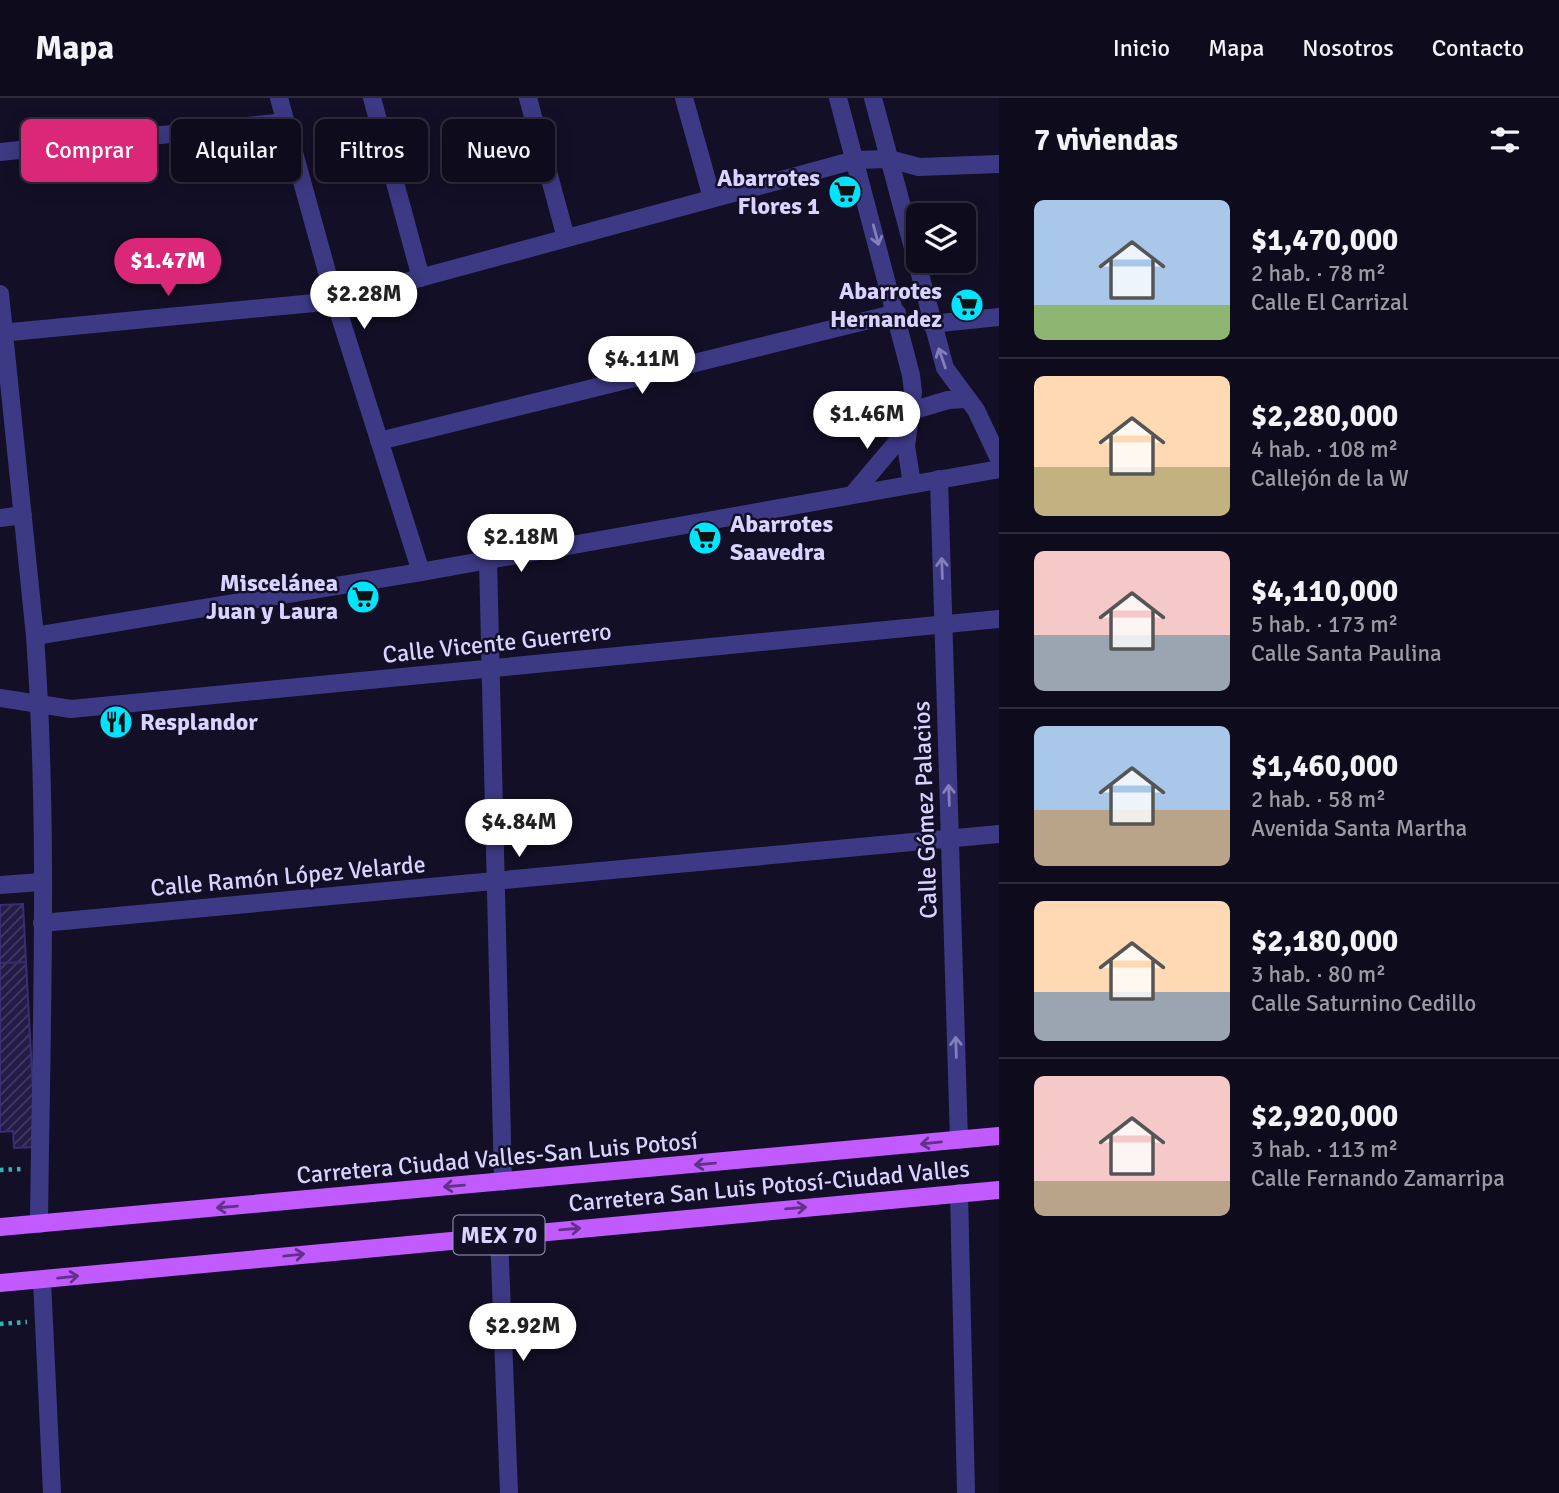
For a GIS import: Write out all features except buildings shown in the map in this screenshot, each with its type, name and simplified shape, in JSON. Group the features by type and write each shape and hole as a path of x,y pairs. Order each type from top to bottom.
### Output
{"main road":[{"name":"Carretera Ciudad Valles-San Luis Potosí","path":"0,1227 999,1136"},
{"name":"Carretera San Luis Potosí-Ciudad Valles","path":"0,1283 999,1190"}],"street":[{"path":"279,98 284,119"},
{"path":"372,98 421,278"},
{"path":"528,98 566,238"},
{"path":"684,98 712,198"},
{"path":"838,98 897,313 911,375 911,411 907,430 912,484"},
{"path":"873,98 931,324 945,368 972,405 999,459"},
{"path":"0,152 171,134"},
{"path":"2,333 335,301 855,160 889,159 919,167 999,164"},
{"path":"301,179 335,301 421,572"},
{"path":"0,293 40,704 40,1224"},
{"path":"379,441 897,313"},
{"path":"931,324 999,317"},
{"path":"911,411 929,404 972,405 999,422"},
{"path":"853,494 907,430"},
{"path":"35,636 421,572 999,469"},
{"name":"Calle Gómez Palacios","path":"939,479 959,1140"},
{"path":"0,517 23,515"},
{"path":"488,560 503,1182"},
{"name":"Calle Vicente Guerrero","path":"0,698 71,709 999,619"},
{"name":"Calle Ramón López Velarde","path":"42,923 999,834"},
{"path":"0,885 41,882"},
{"path":"959,1193 966,1493"},
{"path":"499,1235 509,1493"},
{"path":"42,1280 52,1493"}],"place":[{"name":"Abarrotes Flores 1","path":"845,192"},
{"name":"Abarrotes Hernandez","path":"967,305"},
{"name":"Abarrotes Saavedra","path":"705,538"},
{"name":"Miscelánea Juan y Laura","path":"363,597"},
{"name":"Resplandor","path":"116,722"}]}
